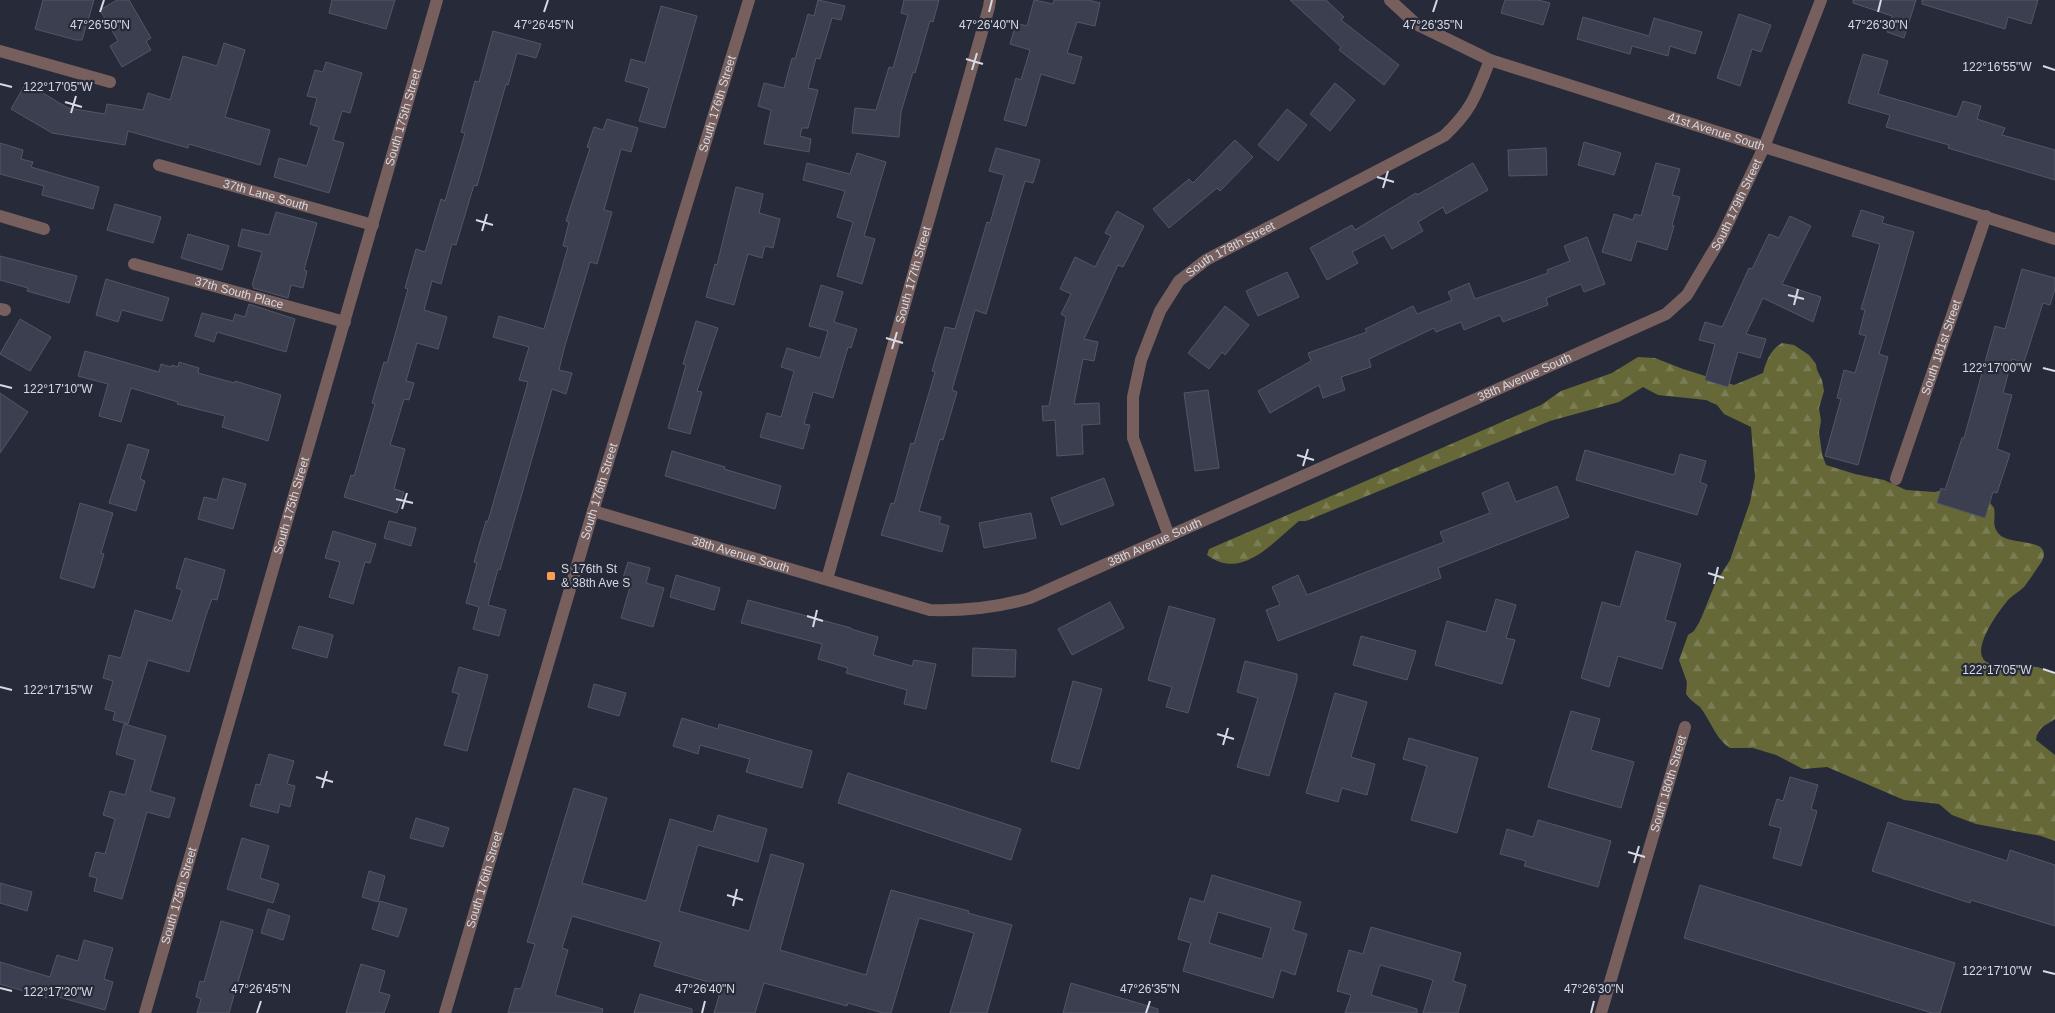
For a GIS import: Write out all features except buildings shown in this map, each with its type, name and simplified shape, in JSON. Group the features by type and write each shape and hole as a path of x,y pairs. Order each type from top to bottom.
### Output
{"street":[{"name":"South 175th Street","path":"145,1013 437,0"},
{"name":"South 176th Street","path":"445,1013 594,511 749,0"},
{"name":"South 177th Street","path":"827,579 990,0"},
{"name":"41st Avenue South","path":"1390,0 1416,24 1490,60 2055,239"},
{"name":"South 179th Street","path":"1687,295 1721,238 1764,147 1821,0"},
{"path":"0,51 110,82"},
{"name":"South 178th Street","path":"1169,536 1132,438 1133,397 1141,360 1160,311 1179,281 1206,260 1444,136 1461,120 1475,99 1490,60"},
{"name":"37th Lane South","path":"159,165 373,225"},
{"path":"0,216 44,229"},
{"name":"South 181st Street","path":"1896,479 1986,216"},
{"name":"37th South Place","path":"134,264 345,322"},
{"name":"38th Avenue South","path":"594,511 930,610 970,610 1009,604 1030,598 1666,314 1687,295"},
{"name":"South 180th Street","path":"1601,1013 1685,727"}],"green space":[{"path":"1782,343 1794,345 1809,355 1816,364 1822,380 1824,391 1819,408 1821,421 1819,432 1822,454 1826,465 1884,480 1906,490 1935,492 1946,489 1987,499 1994,508 1994,524 1999,534 2004,538 2042,548 2044,553 2042,561 2024,587 2009,599 1992,622 1982,643 1981,652 1984,660 1993,665 2033,666 2055,674 2055,719 2038,732 2036,740 2055,755 2055,841 2041,836 1976,824 1952,815 1939,804 1904,800 1827,767 1803,769 1776,755 1753,748 1730,748 1717,734 1704,712 1686,694 1687,682 1679,660 1688,635 1694,631 1700,621 1715,584 1730,560 1750,502 1755,477 1751,427 1724,414 1717,405 1706,400 1658,395 1643,387 1619,402 1550,421 1306,521 1299,521 1256,556 1244,561 1232,564 1220,562 1207,555 1209,549 1541,405 1561,391 1612,373 1638,357 1655,358 1734,385 1763,373 1770,356"}],"place":[{"name":"S 176th St & 38th Ave S","path":"551,576"}]}
